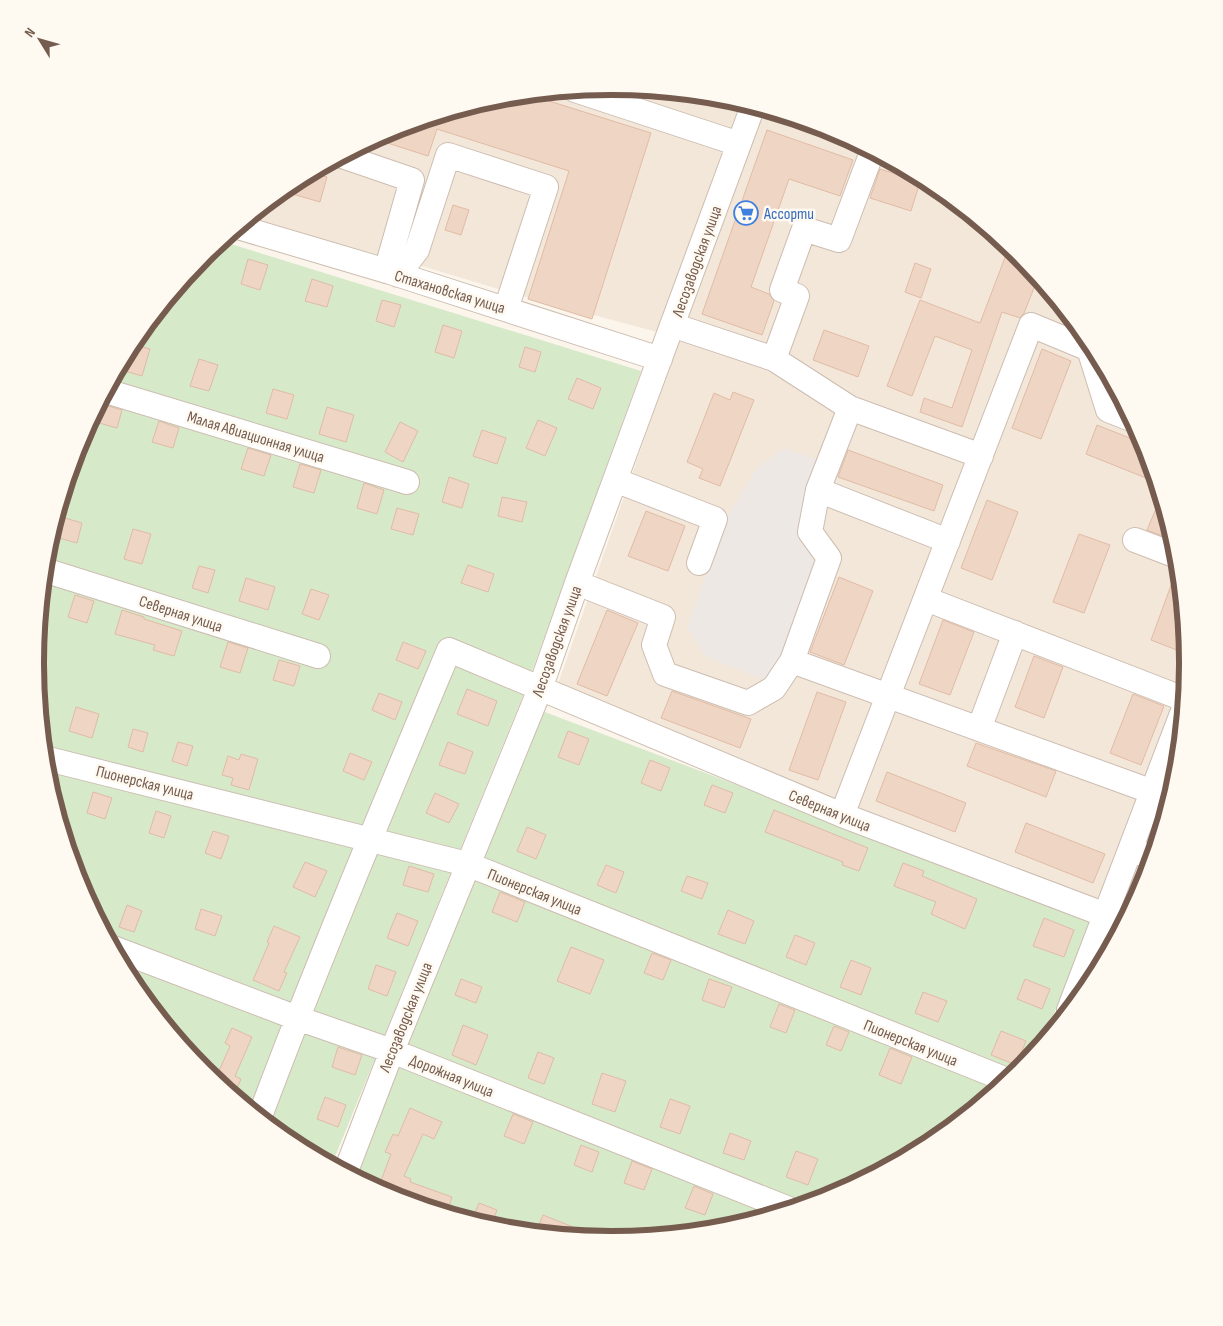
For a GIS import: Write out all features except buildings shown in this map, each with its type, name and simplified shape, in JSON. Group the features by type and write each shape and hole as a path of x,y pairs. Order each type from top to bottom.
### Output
{"street":[{"path":"592,96 739,144"},
{"name":"Лесозаводская улица","path":"348,1166 392,1050 540,689 577,583 750,113"},
{"path":"392,273 417,250 448,155 546,187 506,309"},
{"path":"774,359 797,296 782,290 804,229 839,240 870,158"},
{"path":"351,159 412,180 392,273"},
{"name":"Стахановская улица","path":"246,229 392,273 660,358"},
{"path":"672,325 774,359 850,408 981,456"},
{"path":"842,815 1031,325 1083,346"},
{"path":"1094,364 1108,410 1123,416"},
{"name":"Малая Авиационная улица","path":"112,393 407,482"},
{"path":"577,583 663,617 654,645 665,674 748,703 774,688 792,661 829,558 810,532 818,490 850,408"},
{"path":"615,480 715,519 699,563"},
{"path":"818,490 948,541"},
{"path":"1135,540 1168,552"},
{"name":"Северная улица","path":"52,572 318,656"},
{"path":"926,599 1178,697"},
{"path":"979,729 1015,633"},
{"name":"Северная улица","path":"369,839 449,650 842,815 1115,919"},
{"path":"792,661 1153,792"},
{"path":"1091,967 1115,919 1142,854 1153,792 1171,756"},
{"name":"Пионерская улица","path":"53,760 467,864 1000,1077"},
{"path":"262,1110 369,839"},
{"name":"Дорожная улица","path":"123,952 297,1018 392,1050 779,1205"}],"shaded area":[{"path":"612,95 686,100 739,110 661,333 522,296 425,267 256,221 296,191 328,171 394,138 429,125 501,106 574,96"},
{"path":"759,115 794,125 829,138 895,171 927,191 986,236 1013,262 1062,317 1084,348 1121,412 1149,481 1160,516 1168,552 1178,626 1178,691 1097,903 554,695"},
{"path":"784,448 822,461 801,533 817,567 780,667 762,679 705,656 687,627 725,520 757,468"},
{"path":"1164,793 1149,845 1136,880 1123,909 1120,908"}],"green space":[{"path":"229,244 641,371 524,693 334,1158 296,1135 237,1090 185,1037 161,1009 139,978 102,914 87,880 63,810 49,737 45,700 45,626 55,552 63,516 74,481 102,412 139,348 161,317 185,289"},
{"path":"542,711 1091,919 1051,1022 1013,1064 986,1090 927,1135 895,1155 829,1188 794,1201 722,1220 686,1226 649,1230 574,1230 501,1220 465,1211 429,1201 394,1188 356,1170"}],"place":[{"name":"Ассорти","path":"746,213"}]}
